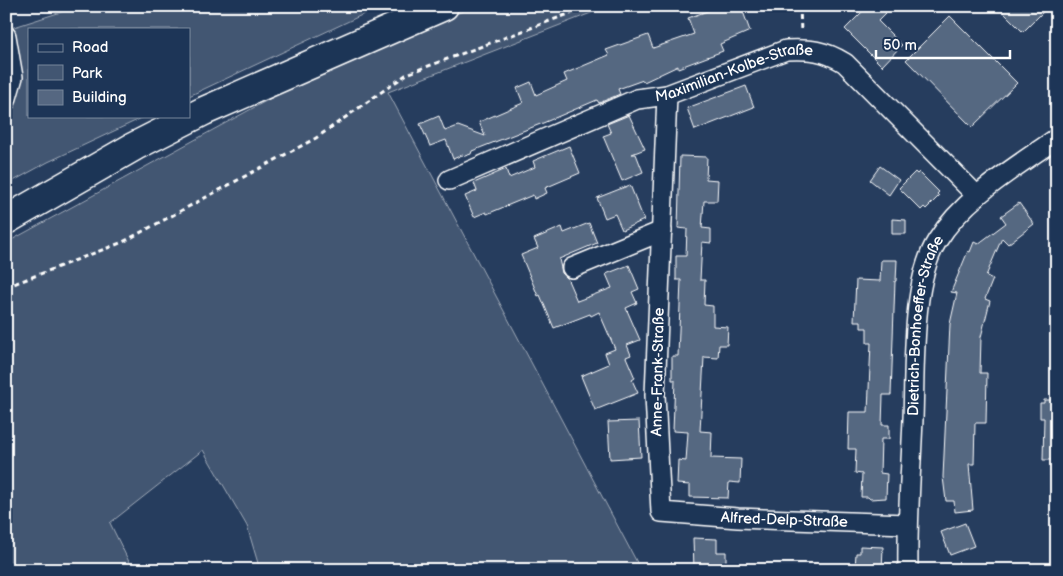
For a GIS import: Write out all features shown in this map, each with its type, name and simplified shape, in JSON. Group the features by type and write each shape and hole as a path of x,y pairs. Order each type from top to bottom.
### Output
{"highway":[{"path":"6,220 135,146 204,111 444,6"}],"street":[{"path":"6,36 13,77 6,101"},
{"name":"Maximilian-Kolbe-Straße","path":"449,180 637,99 668,96 786,50 801,50 829,53 844,63 978,196"},
{"name":"Anne-Frank-Straße","path":"661,512 655,395 668,96"},
{"name":"Dietrich-Bonhoeffer-Straße","path":"908,570 907,524 917,312 928,258 937,241 951,222 978,196 1057,138"},
{"path":"572,268 662,231"},
{"name":"Alfred-Delp-Straße","path":"661,512 738,518 907,524"}],"path":[{"path":"6,287 123,242 316,138 407,74 590,6"},
{"path":"800,6 801,50"}],"green space":[{"path":"80,6 381,6 190,96 190,28 28,28 28,118 142,118 48,162 6,185 6,115 18,80 11,28"},
{"path":"475,6 609,6 388,92 641,570 260,570 247,526 203,450 110,523 133,570 6,570 6,243 319,72"}],"building":[{"path":"721,6 741,6 750,31 720,44 723,51 678,68 678,66 644,82 643,80 618,89 620,94 599,103 597,100 472,151 471,154 453,159 446,140 430,146 420,124 439,116 445,131 458,126 485,136 479,122 523,103 517,88 531,82 536,95 567,81 564,74 609,55 606,50 648,35 653,48 694,34 688,18"},
{"path":"868,6 878,6 886,13 878,21 902,45 882,66 845,29"},
{"path":"997,6 1049,6 1023,32"},
{"path":"950,16 1017,83 972,127 906,60"},
{"path":"746,86 754,107 695,130 687,108"},
{"path":"629,115 645,149 632,154 636,154 643,172 622,181 603,136 611,133 607,124"},
{"path":"569,146 580,173 545,188 547,193 534,199 533,195 487,214 486,212 474,217 465,196 477,191 474,183 506,169 509,178 535,167 533,161"},
{"path":"680,156 707,157 706,179 718,180 717,201 704,201 702,228 711,229 711,243 702,242 700,280 705,280 704,305 713,306 713,326 728,327 727,345 719,345 718,358 704,357 700,431 712,432 711,458 741,459 740,483 729,482 728,498 690,497 690,485 677,484 678,460 686,461 688,432 673,431 675,380 672,380 672,356 678,356 681,280 676,280 676,256 686,256 687,229 678,228"},
{"path":"880,166 899,180 889,195 870,180"},
{"path":"915,172 917,174 919,172 939,192 937,194 939,196 926,209 924,207 921,210 899,188"},
{"path":"630,185 644,220 622,230 615,214 605,218 597,198"},
{"path":"1019,203 1034,224 1008,244 1002,238 986,276 993,279 985,299 990,301 981,337 980,373 987,373 986,423 975,423 974,464 969,464 973,510 955,512 954,501 946,501 943,477 950,324 957,293 951,292 968,251 970,252 974,242 978,244 1006,223 1001,216"},
{"path":"892,219 906,220 906,234 892,234"},
{"path":"589,223 597,243 559,259 562,273 567,278 577,301 612,288 606,274 629,265 639,289 632,292 637,303 626,308 640,340 627,345 631,355 626,357 635,378 632,380 638,393 595,410 581,376 609,364 605,353 615,349 599,312 554,328 521,255 538,248 534,239 562,227 564,233"},
{"path":"881,260 897,260 891,395 883,395 882,425 889,425 889,439 881,439 880,473 887,474 886,498 870,499 868,497 861,497 862,474 855,473 856,449 848,449 849,412 868,412 871,343 867,343 867,328 861,328 861,321 854,321 856,280 880,281"},
{"path":"1044,400 1057,400 1057,460 1043,460 1044,418 1040,418 1040,403 1044,403"},
{"path":"639,421 641,457 610,459 608,422"},
{"path":"965,523 974,546 950,555 941,532"},
{"path":"693,538 717,539 717,552 726,552 726,570 694,570"},
{"path":"860,546 883,547 882,570 859,570 859,568 855,568 856,553 860,553"}]}
